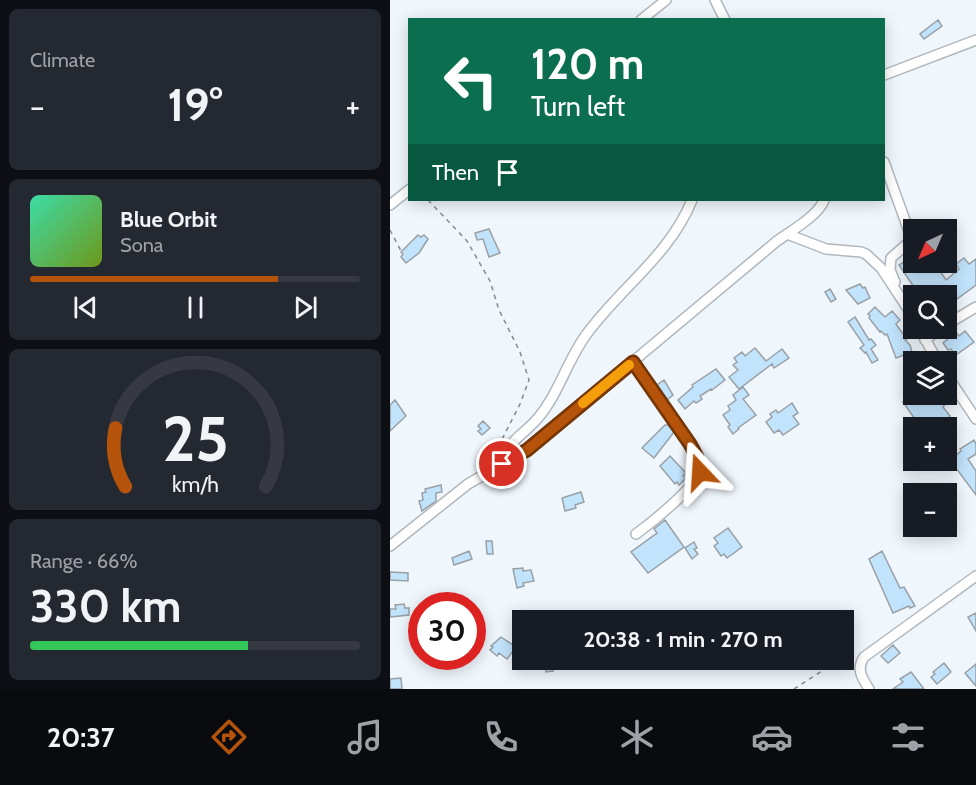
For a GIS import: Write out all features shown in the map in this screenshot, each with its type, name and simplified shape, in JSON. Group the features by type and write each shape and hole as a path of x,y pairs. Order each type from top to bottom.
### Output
{"street":[{"path":"644,18 666,0"},
{"path":"715,0 724,18"},
{"path":"885,75 976,40"},
{"path":"885,165 911,237 908,243 891,258 890,270 895,280 893,287"},
{"path":"390,204 408,190"},
{"path":"498,467 509,446 537,420 547,407 584,338 655,260 685,218 692,201"},
{"path":"390,546 468,484 527,450 820,208 824,201"},
{"path":"787,234 826,249 866,254 881,268 903,302"},
{"path":"957,318 976,307"},
{"path":"925,340 932,351"},
{"path":"633,362 690,444 701,468 697,478 664,512 636,534"},
{"path":"957,390 976,419"},
{"path":"869,689 860,675 861,662 898,631 976,576"}],"path":[{"path":"429,201 467,241 490,281 499,310 520,352 530,380 495,456"},
{"path":"390,230 401,251"},
{"path":"794,689 825,669 861,662"}],"building":[{"path":"938,20 942,26 924,39 920,34"},
{"path":"489,229 500,253 489,257 483,239 477,240 475,233"},
{"path":"418,235 421,237 424,235 428,239 419,253 406,263 401,257 403,254 401,252"},
{"path":"964,258 969,264 976,259 976,285 957,299 957,285 913,285 904,273 941,273 946,280 957,273 959,269 957,263"},
{"path":"860,284 863,288 865,287 870,298 858,304 846,290"},
{"path":"830,289 836,299 831,302 825,292"},
{"path":"875,307 885,317 892,311 900,320 896,324 912,351 903,351 903,355 896,358 887,334 880,332 868,314"},
{"path":"855,317 869,340 871,339 876,345 871,349 878,360 872,363 866,352 860,348 864,345 848,322"},
{"path":"965,331 974,342 957,354 957,351 948,350 943,343 948,339 957,339 957,333 959,336"},
{"path":"755,348 766,361 782,349 789,358 774,368 772,364 739,389 729,377 738,370 733,365 737,362 734,358 742,352 745,356"},
{"path":"716,369 725,380 700,396 702,399 696,403 694,401 685,409 678,400 693,387 692,385"},
{"path":"664,380 673,395 667,400 657,385"},
{"path":"743,387 749,395 743,399 756,415 733,434 723,415 730,410 728,406 736,400 733,395"},
{"path":"395,400 406,416 390,431 390,405"},
{"path":"792,403 798,413 793,416 799,424 783,435 779,430 774,433 766,422 772,417 770,414 776,410 778,413"},
{"path":"905,405 944,405 943,407 950,416 949,417 913,417"},
{"path":"483,421 490,428 482,435 478,431 481,429 478,426"},
{"path":"665,425 668,425 674,432 654,458 642,448"},
{"path":"974,440 976,444 976,454 968,459 976,471 976,495 957,469 957,454 961,451 960,449"},
{"path":"670,456 686,473 683,476 686,478 679,485 677,482 675,484 660,466"},
{"path":"441,485 442,492 436,493 436,501 422,511 419,501 423,500 422,493 426,492 425,489"},
{"path":"581,492 584,502 575,505 576,508 565,511 562,498"},
{"path":"665,520 684,547 648,573 631,552 657,533 654,529"},
{"path":"728,528 742,547 727,558 724,554 721,556 714,546 718,543 714,538"},
{"path":"486,541 492,541 493,554 487,554"},
{"path":"694,542 697,548 694,549 698,554 692,559 685,548"},
{"path":"469,551 472,559 454,565 452,558"},
{"path":"882,551 900,588 904,587 915,606 910,608 909,606 893,613 869,559"},
{"path":"523,568 523,571 531,570 534,581 523,583 524,586 517,588 513,569"},
{"path":"390,572 408,573 408,581 390,580"},
{"path":"404,604 405,608 408,608 408,615 390,617 390,609 396,609 395,605"},
{"path":"976,613 976,631 968,617"},
{"path":"501,637 512,644 512,652 507,659 499,653 497,656 490,650 493,647 491,646"},
{"path":"893,645 900,653 888,663 881,656"},
{"path":"944,663 951,672 937,684 931,677 935,674 933,672"},
{"path":"976,664 976,686 965,673"},
{"path":"911,672 924,689 893,689 903,682 900,679"},
{"path":"401,678 402,689 390,689 390,679"}],"slow traffic":[{"path":"583,403 629,365"}],"route":[{"path":"502,464 527,450 633,362 670,412 690,444 701,468 700,472"}]}
